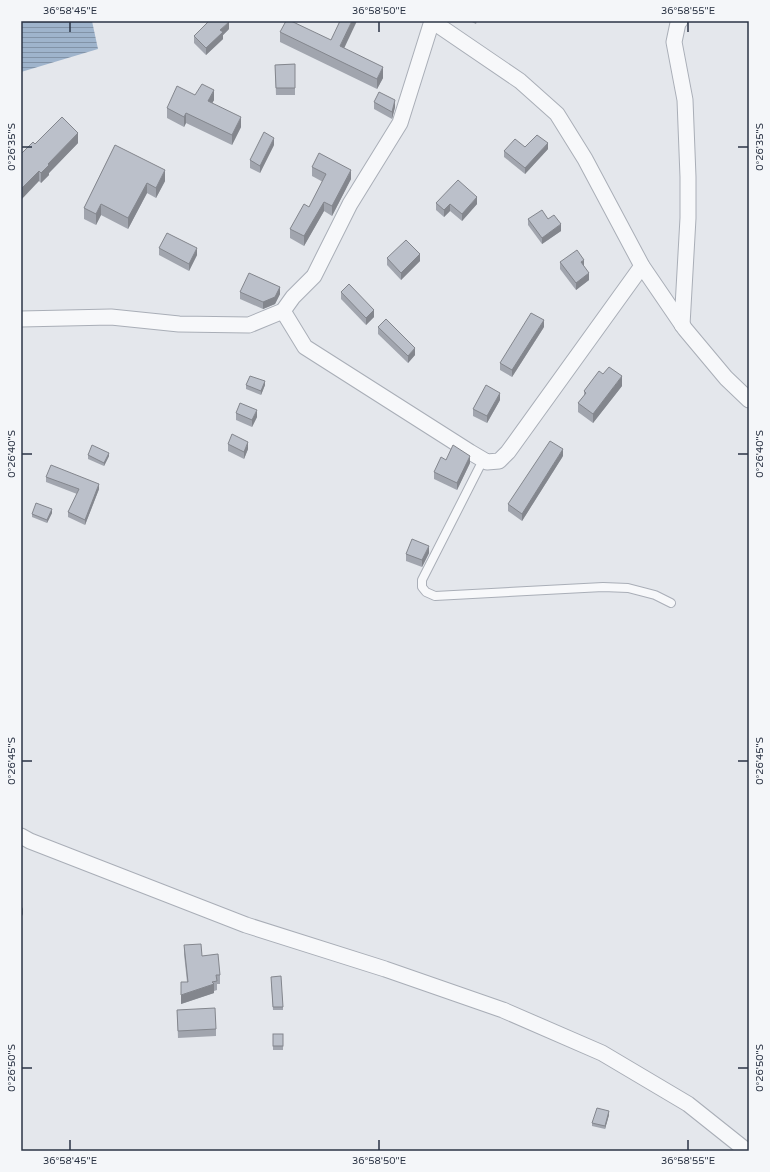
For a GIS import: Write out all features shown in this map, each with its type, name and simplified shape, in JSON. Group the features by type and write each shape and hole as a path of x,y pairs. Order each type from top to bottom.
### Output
{"street":[{"path":"21,319 111,317 179,324 249,325 283,310 314,276 350,204 400,123 432,21 520,81 557,114 585,159 642,266 682,325 726,378 749,400"},
{"path":"680,21 678,23 674,42 685,100 688,177 688,218 682,325"},
{"path":"283,310 305,346 483,460 487,462 499,462 508,452 642,266"},
{"path":"21,836 37,844 246,926 385,969 503,1010 602,1053 688,1104 747,1151"}],"lane":[{"path":"483,460 422,580 422,587 426,592 435,596 577,588 622,588 655,595 671,603"}],"water":[{"path":"21,21 92,21 98,49 21,72"}],"building":[{"path":"209,21 229,22 220,30 223,32 206,48 194,36"},
{"path":"286,21 291,21 331,40 340,21 352,21 340,46 383,67 377,79 280,32"},
{"path":"295,64 295,88 276,88 275,65"},
{"path":"202,84 214,90 208,101 241,117 232,135 186,113 184,117 167,108 177,86 195,95"},
{"path":"379,92 395,100 392,112 374,102"},
{"path":"62,117 78,133 41,173 39,171 21,189 21,154 33,142 35,144"},
{"path":"264,132 274,138 260,166 250,160"},
{"path":"537,135 548,143 525,168 504,151 515,139 525,147"},
{"path":"115,145 165,170 156,188 147,183 128,218 101,204 96,214 84,208"},
{"path":"319,153 351,170 332,206 324,202 304,236 290,229 304,204 309,207 326,174 312,167"},
{"path":"458,180 477,197 462,214 450,204 444,210 436,203"},
{"path":"542,210 548,219 554,215 561,224 542,238 528,219"},
{"path":"167,233 197,248 189,264 159,248"},
{"path":"406,240 420,254 401,273 387,258"},
{"path":"577,250 584,260 581,262 589,273 576,283 560,262"},
{"path":"249,273 280,287 275,297 263,302 240,292"},
{"path":"349,284 374,310 366,318 341,292"},
{"path":"531,313 544,320 512,370 500,363"},
{"path":"386,319 415,348 408,356 378,327"},
{"path":"609,367 622,376 593,414 578,403 586,393 584,391 599,371 603,374"},
{"path":"250,376 265,381 261,391 246,385"},
{"path":"486,385 500,393 487,416 473,409"},
{"path":"240,403 257,410 252,420 236,413"},
{"path":"232,434 248,442 244,452 228,444"},
{"path":"550,441 563,449 522,514 508,504"},
{"path":"92,445 109,453 104,463 88,455"},
{"path":"453,445 470,456 457,483 434,472 441,457 446,460"},
{"path":"51,465 99,484 85,520 68,512 79,489 46,477"},
{"path":"36,503 52,509 47,520 32,514"},
{"path":"412,539 429,546 422,560 406,554"},
{"path":"201,944 202,956 218,954 220,975 216,975 217,981 212,982 214,984 181,995 181,982 188,982 184,945"},
{"path":"281,976 283,1007 273,1007 271,977"},
{"path":"215,1008 216,1029 178,1031 177,1010"},
{"path":"273,1034 283,1034 283,1046 273,1046"},
{"path":"597,1108 609,1111 605,1126 592,1123"}]}
